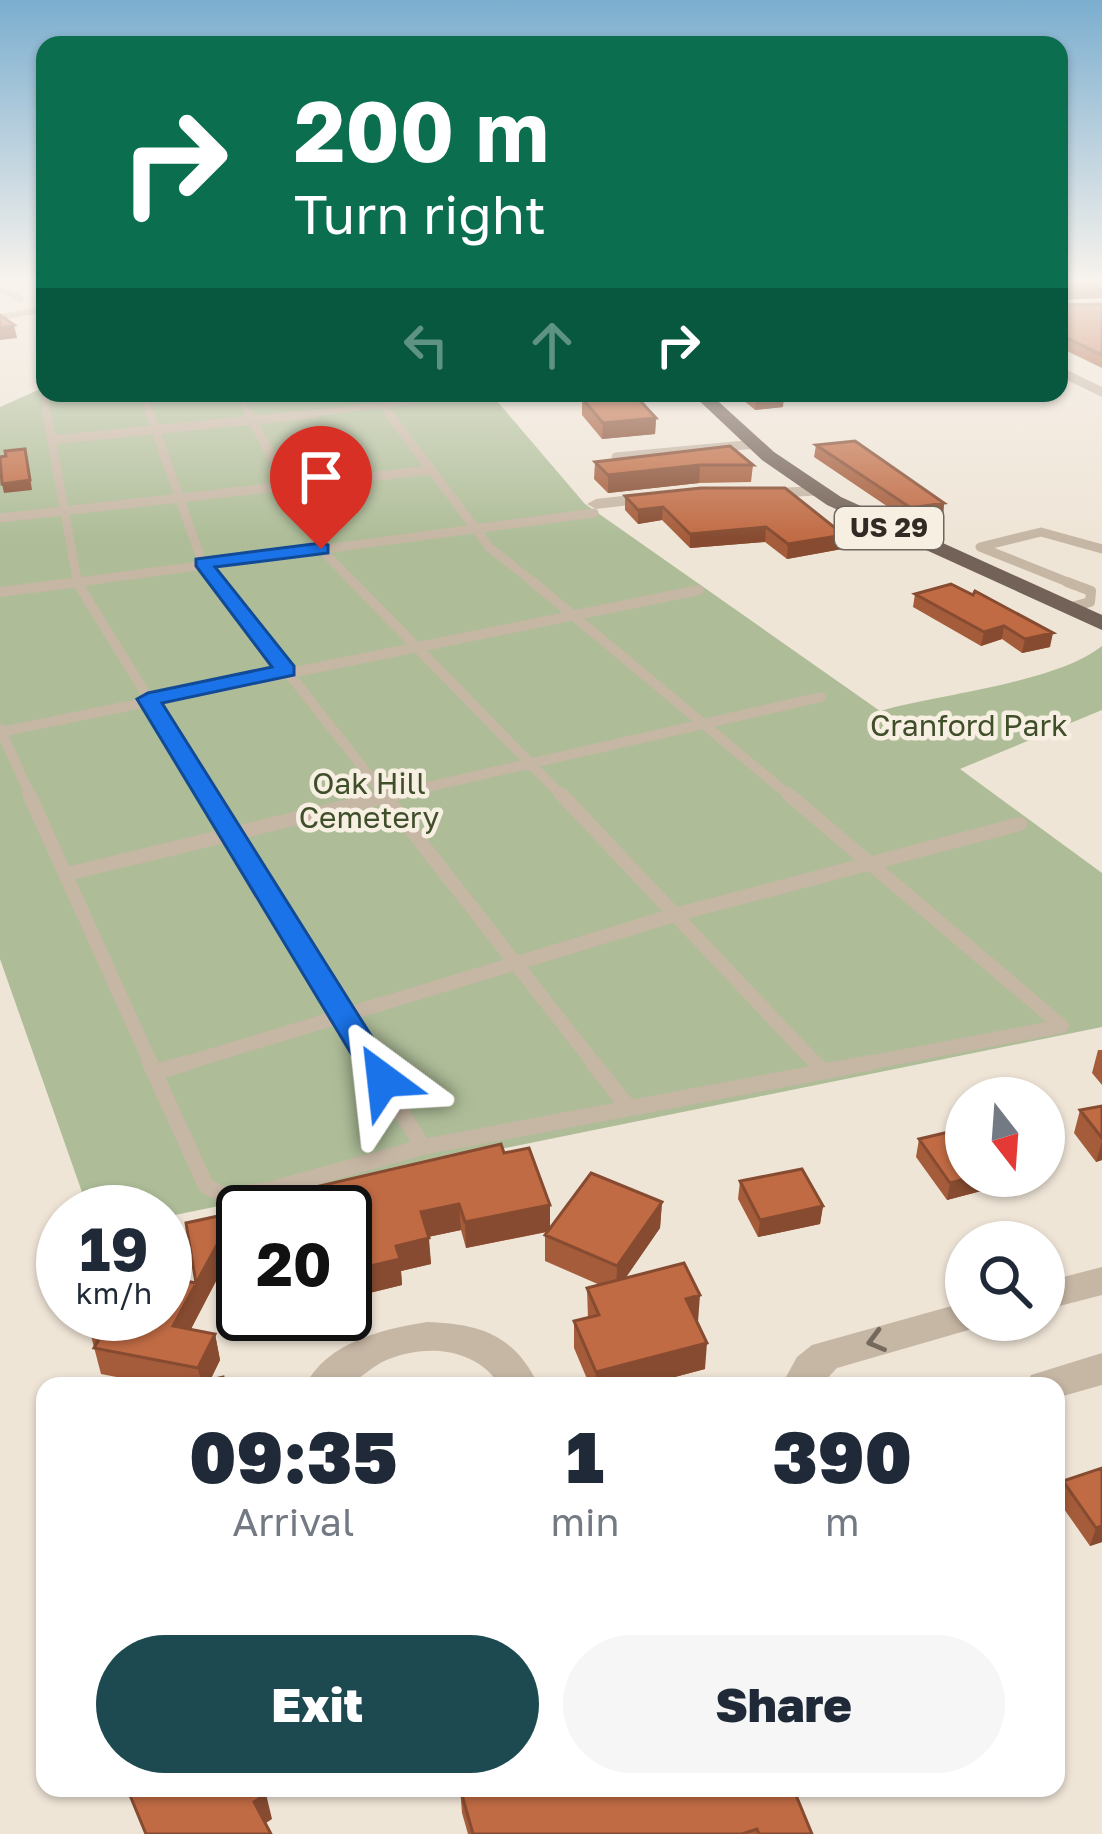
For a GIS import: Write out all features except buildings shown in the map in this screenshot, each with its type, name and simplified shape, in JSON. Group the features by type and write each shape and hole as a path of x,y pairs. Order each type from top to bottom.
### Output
{"main road":[{"name":"US 29","path":"709,402 756,444 861,515 1101,622"}],"street":[{"path":"1068,375 1102,393"},
{"path":"1080,381 1102,379"},
{"path":"742,492 818,490"},
{"path":"595,509 679,494"},
{"path":"1065,1291 1102,1281"},
{"path":"805,1377 825,1356 945,1323"},
{"path":"334,1377 354,1359 374,1350 447,1336 500,1351 517,1377"},
{"path":"1065,1380 1102,1369"}],"lane":[{"path":"45,402 75,579 423,1147"},
{"path":"146,402 202,562 629,1108"},
{"path":"244,402 321,549 678,914 823,1071"},
{"path":"51,440 254,419 355,402"},
{"path":"382,402 475,531 575,614 1062,1026 423,1147 269,1190 225,1196 206,1186 0,731 286,670 575,614 699,590"},
{"path":"616,457 756,444"},
{"path":"0,518 431,470"},
{"path":"0,592 202,562 475,531 595,509"},
{"path":"1068,608 1090,602 1091,591 980,547 1033,528 1064,533 1102,549"},
{"path":"68,874 528,762 820,697"},
{"path":"156,1072 678,914 1020,824"}],"green space":[{"name":"Oak Hill Cemetery","path":"36,391 36,402 498,402 585,504 880,711 1027,678 1082,659 1102,646 1102,710 960,769 1102,873 1102,1027 323,1185 216,1185 216,1207 192,1212 192,1185 80,1185 0,959 0,407"}],"route":[{"path":"321,549 202,562 286,670 148,699 383,1080"}],"park label":[{"name":"Cranford Park","path":"969,726"}]}
